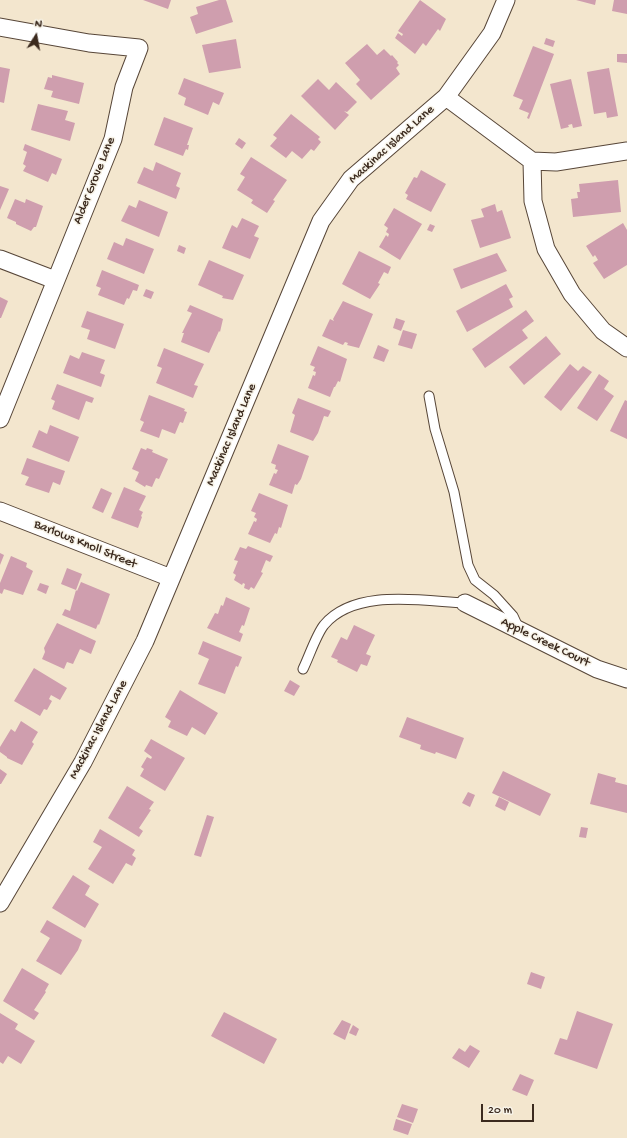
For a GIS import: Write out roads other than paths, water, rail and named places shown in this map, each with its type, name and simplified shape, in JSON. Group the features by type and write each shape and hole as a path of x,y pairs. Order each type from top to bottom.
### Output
{"street":[{"name":"Mackinac Island Lane","path":"0,903 83,762 145,641 321,221 351,179 446,97 492,33 506,0"},
{"name":"Alder Grove Lane","path":"0,27 89,43 139,48 124,87 113,139 0,419"},
{"path":"446,97 532,161 556,162 627,151"},
{"path":"532,161 533,201 546,249 572,294 603,331 627,348"},
{"path":"0,259 55,280"},
{"name":"Barlows Knoll Street","path":"0,511 171,578"},
{"name":"Apple Creek Court","path":"465,603 520,632 598,669 627,679"}],"lane":[{"path":"429,396 435,430 454,492 468,565 475,580 494,595 513,616 520,632"},
{"path":"303,669 323,625 339,612 367,601 396,600 465,603"}]}
